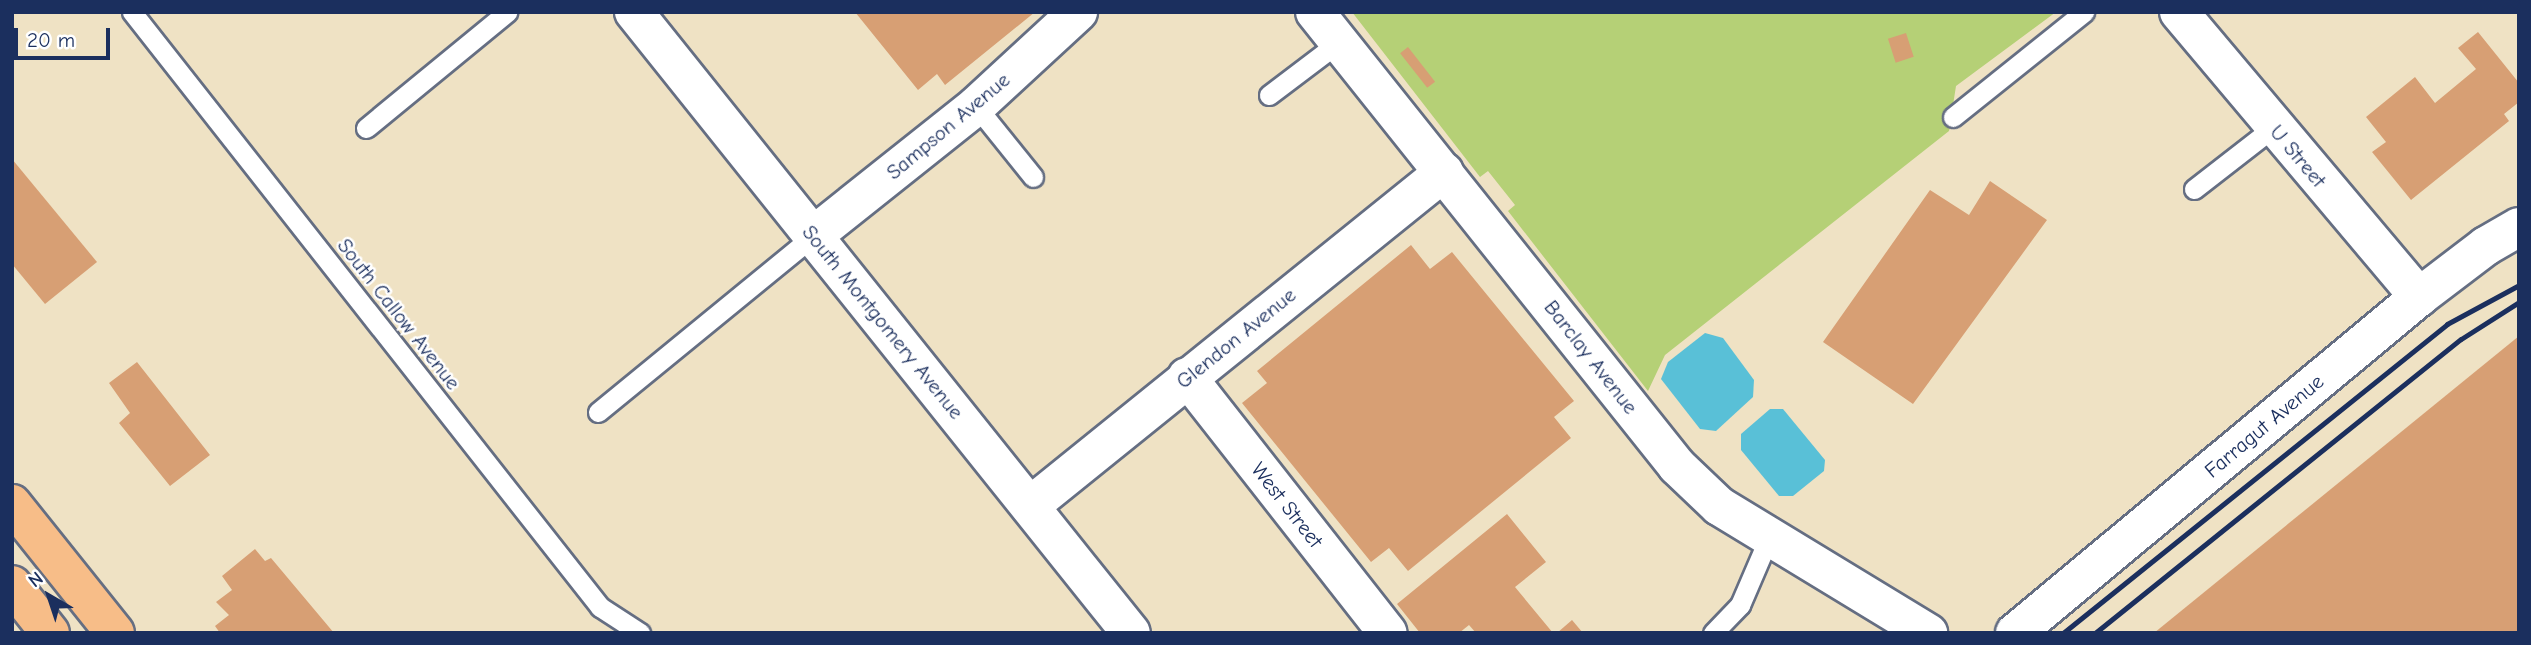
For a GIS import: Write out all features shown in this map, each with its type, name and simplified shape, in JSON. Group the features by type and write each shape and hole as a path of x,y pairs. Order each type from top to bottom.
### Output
{"highway":[{"path":"12,504 115,633"},
{"path":"12,585 50,633"}],"street":[{"name":"South Montgomery Avenue","path":"634,12 1130,633"},
{"name":"Sampson Avenue","path":"814,236 976,106 1078,12"},
{"name":"Barclay Avenue","path":"1315,12 1676,467 1719,506 1928,633"},
{"name":"U Street","path":"2179,12 2419,297"},
{"name":"Glendon Avenue","path":"1030,506 1444,172"},
{"name":"Farragut Avenue","path":"2015,633 2419,297 2486,246 2519,228"},
{"name":"West Street","path":"1187,377 1388,633"}],"lane":[{"name":"South Callow Avenue","path":"132,12 600,607 640,633"},
{"path":"366,128 507,12"},
{"path":"1954,117 2084,12"},
{"path":"1269,95 1339,41"},
{"path":"976,106 1033,177"},
{"path":"2194,189 2274,127"},
{"path":"598,412 814,236"},
{"path":"1713,633 1740,605 1770,535"}],"green space":[{"path":"1352,12 2056,12 1956,86 1949,131 1665,355 1648,391 1508,211 1515,205 1488,171 1480,177"}],"water":[{"path":"1705,333 1723,338 1754,380 1753,397 1716,431 1700,429 1661,379 1668,362"},
{"path":"1770,409 1783,409 1825,460 1824,471 1793,496 1779,496 1741,450 1741,434"}],"building":[{"path":"855,12 1035,12 945,85 937,74 918,90"},
{"path":"2478,32 2519,83 2519,102 2504,114 2509,121 2411,200 2372,152 2386,142 2366,117 2415,77 2435,103 2476,69 2458,48"},
{"path":"1906,33 1914,57 1896,63 1888,39"},
{"path":"1408,47 1435,82 1427,88 1400,53"},
{"path":"12,159 97,262 45,304 12,264"},
{"path":"1990,181 2047,220 1913,404 1823,342 1930,190 1969,215"},
{"path":"1411,245 1430,269 1452,252 1574,401 1554,417 1571,438 1408,571 1389,548 1371,562 1242,403 1267,383 1257,371"},
{"path":"2519,336 2519,633 2154,633"},
{"path":"137,362 210,455 170,486 119,423 130,413 109,383"},
{"path":"1507,514 1546,562 1515,587 1553,633 1476,633 1469,625 1459,633 1420,633 1397,604"},
{"path":"255,549 265,561 271,558 334,633 220,633 215,626 229,615 216,602 232,590 222,576"},
{"path":"1572,620 1583,633 1557,633"}],"railway":[{"path":"2063,633 2447,324 2519,285"},
{"path":"2095,633 2461,339 2519,302"}]}
